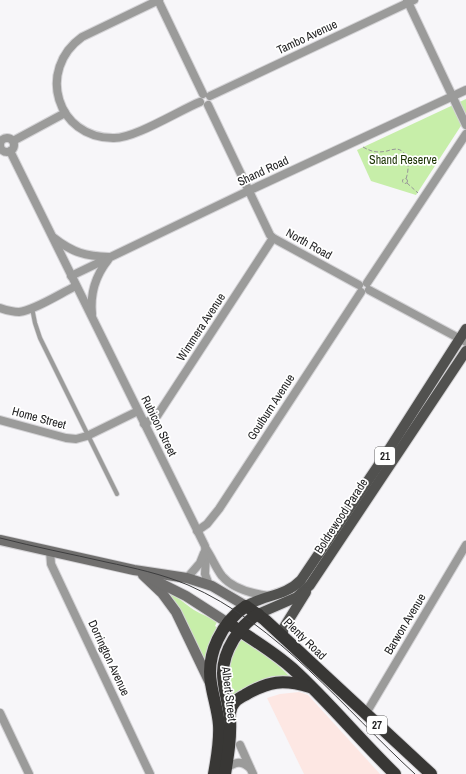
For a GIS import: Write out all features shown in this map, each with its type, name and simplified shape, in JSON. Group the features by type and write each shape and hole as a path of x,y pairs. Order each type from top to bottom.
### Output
{"highway":[{"name":"Plenty Road","path":"246,606 258,614 366,714 423,772"},
{"name":"Albert Street","path":"214,774 219,743 219,731 210,669 213,653 228,623 235,614 246,606"},
{"name":"Albert Street","path":"226,771 230,745 230,712 223,673 228,652 240,631 248,621 258,614"},
{"name":"Plenty Road","path":"228,623 275,654 311,687 368,748 395,774"},
{"path":"230,712 231,706 235,701 255,689 269,683 286,681 311,687"}],"main road":[{"name":"Boldrewood Parade","path":"258,614 297,597 310,585 463,341 466,329"},
{"name":"Boldrewood Parade","path":"246,606 258,600 286,591 301,580 466,351"},
{"name":"Plenty Road","path":"0,540 134,570 186,578 209,585 246,606"},
{"name":"Plenty Road","path":"134,570 186,596 228,623"},
{"path":"144,575 162,593 176,612 212,688"},
{"path":"283,637 282,631 284,627 310,585"}],"street":[{"name":"North Road","path":"159,0 248,192 267,230 273,238 463,341"},
{"path":"13,141 65,113 57,92 56,80 59,66 69,49 82,37 159,0"},
{"path":"410,1 466,125"},
{"name":"Tambo Avenue","path":"65,113 72,122 86,131 102,138 115,138 141,130 410,1"},
{"name":"Shand Road","path":"72,276 466,90"},
{"path":"0,130 1,145 5,152 10,151 14,146 13,141"},
{"name":"Goulburn Avenue","path":"197,531 207,524 219,509 466,134"},
{"path":"1,145 8,138 13,141"},
{"name":"Rubicon Street","path":"10,151 203,544 223,578 246,591 270,596"},
{"name":"Rubicon Street","path":"52,236 79,253 89,256 110,258"},
{"name":"Wimmera Avenue","path":"144,424 159,413 273,238"},
{"name":"Rubicon Street","path":"94,321 91,305 94,289 100,272 110,258"},
{"path":"0,308 17,312 32,308 76,286"},
{"name":"Home Street","path":"0,420 66,438 76,439 87,436 138,411"},
{"name":"Rubicon Street","path":"186,578 202,559 204,551 203,544"},
{"name":"Rubicon Street","path":"203,544 206,555 205,574 209,585"},
{"name":"Barwon Avenue","path":"366,714 466,545"},
{"name":"Dorrington Avenue","path":"50,551 51,564 150,774"},
{"path":"0,713 29,774"},
{"path":"240,745 252,772"},
{"path":"226,771 233,764 240,762 245,763 252,772"}],"lane":[{"path":"32,308 40,338 116,494"}],"path":[{"path":"363,146 372,152 397,149 403,153 409,165 406,179 403,180 403,182 404,184 407,183 423,198"},
{"path":"406,179 408,181 407,183"}],"shaded area":[{"path":"299,692 308,695 380,774 304,774 267,698 280,694"}],"green space":[{"name":"Shand Reserve","path":"466,99 466,118 416,195 371,181 357,150"},
{"path":"168,591 194,610 217,622 215,626 218,628 205,661 166,592"},
{"path":"241,639 274,661 291,679 273,676 256,682 231,698 229,675 231,661 236,647"}],"tram line":[{"path":"0,538 158,574 188,585 221,602 251,622 281,645 309,670 415,774"}]}
